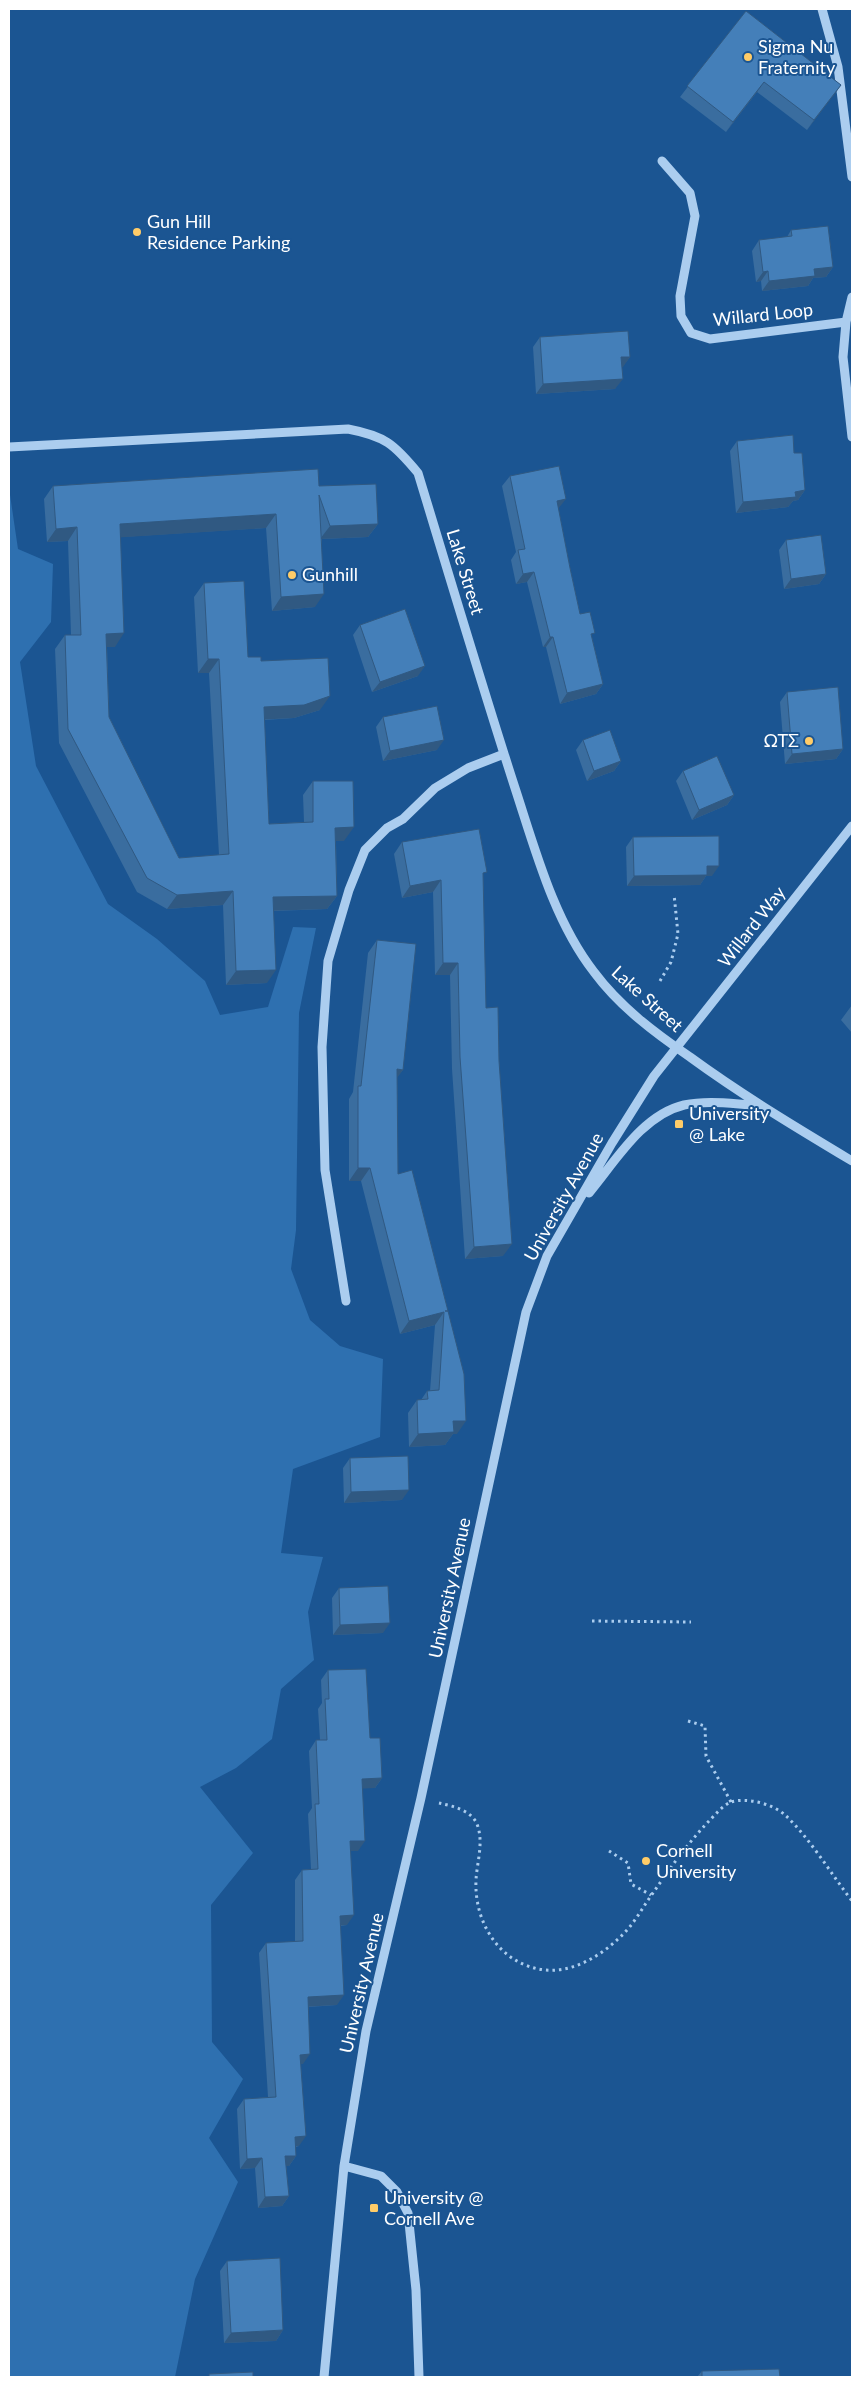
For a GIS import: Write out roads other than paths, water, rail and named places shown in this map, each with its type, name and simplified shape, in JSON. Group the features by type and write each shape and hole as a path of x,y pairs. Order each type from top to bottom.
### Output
{"street":[{"path":"822,9 838,68 852,177"},
{"name":"Willard Loop","path":"662,161 690,193 695,216 680,296 681,316 691,333 710,338 846,322"},
{"path":"852,297 846,322 844,364 852,438"},
{"name":"Lake Street","path":"9,447 348,429 373,434 397,448 418,472 504,754 543,874 568,928 593,972 622,1004 676,1048"},
{"path":"346,1301 325,1170 322,1047 328,961 349,890 365,850 387,828 403,819 435,788 468,768 504,754"},
{"name":"Willard Way","path":"676,1048 852,826"},
{"path":"676,1048 759,1105 852,1161"},
{"name":"University Avenue","path":"324,2377 344,2166 366,2031 421,1798 526,1312 547,1256 612,1143 649,1084 676,1048"},
{"path":"576,1208 633,1140 650,1123 673,1108 711,1103 759,1105"},
{"path":"344,2166 381,2176 398,2192 408,2212 416,2290 419,2377"}],"place":[{"name":"Sigma Nu Fraternity","path":"748,57"},
{"name":"Gun Hill Residence Parking","path":"137,232"},
{"name":"Gunhill","path":"292,575"},
{"name":"ΩΤΣ","path":"809,741"},
{"name":"University @ Lake","path":"679,1124"},
{"name":"Cornell University","path":"646,1861"},
{"name":"University @ Cornell Ave","path":"374,2208"}]}
